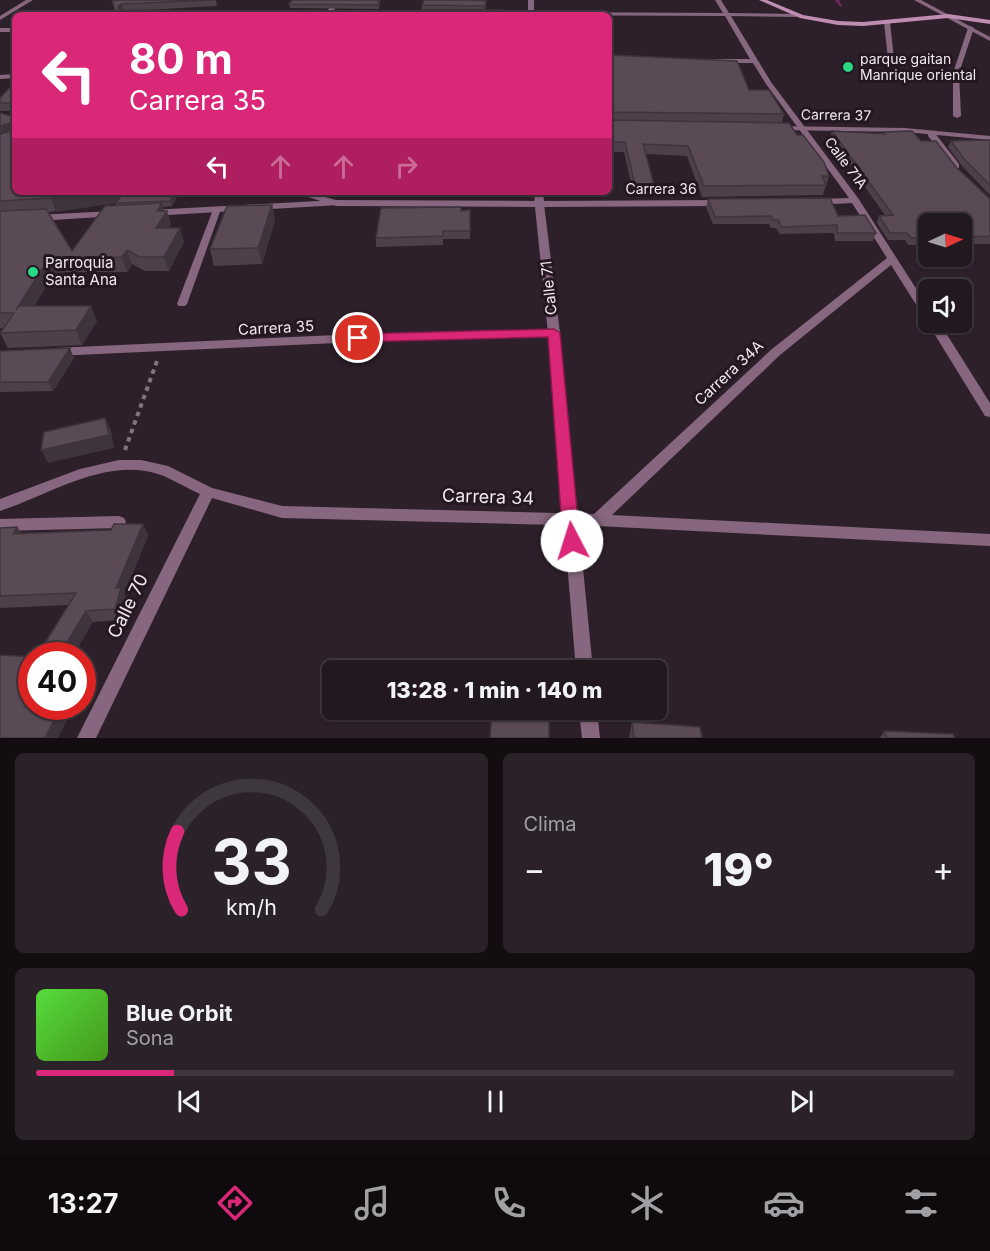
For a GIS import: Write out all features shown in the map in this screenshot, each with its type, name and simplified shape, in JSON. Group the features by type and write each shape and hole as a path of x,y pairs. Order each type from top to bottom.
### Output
{"main road":[{"path":"762,0 796,15 838,23 887,22 948,16 990,22"}],"street":[{"path":"0,18 30,0"},
{"name":"Calle 71A","path":"718,0 755,61 800,128 855,200 918,299"},
{"path":"917,0 990,39"},
{"path":"612,14 796,15"},
{"path":"887,22 891,58"},
{"path":"957,116 956,74 971,28"},
{"path":"710,61 755,61"},
{"name":"Carrera 37","path":"764,128 905,130 990,138"},
{"path":"931,134 958,170"},
{"path":"308,195 336,203"},
{"name":"Carrera 36","path":"137,213 336,203 539,198 731,202"},
{"name":"Calle 71","path":"539,198 554,333 584,660"},
{"path":"802,202 855,200"},
{"path":"23,219 125,214"},
{"name":"Carrera 34A","path":"597,520 776,352 892,259"},
{"name":"Carrera 35","path":"46,353 554,333"},
{"path":"940,333 990,413"},
{"name":"Carrera 34","path":"0,505 80,474 119,465 141,465 163,470 208,492 282,512 597,520 990,540"},
{"name":"Calle 70","path":"86,738 208,492"},
{"path":"0,525 119,522"},
{"path":"589,720 591,738"}],"lane":[{"path":"182,304 217,210"}],"path":[{"path":"119,465 163,347"}],"building":[{"path":"213,0 118,6 119,10 218,12 116,12 112,1"},
{"path":"292,0 379,0 378,5 289,4"},
{"path":"424,0 486,1 485,6 422,5"},
{"path":"419,10 502,10 502,12 418,12"},
{"path":"283,11 376,11 376,12"},
{"path":"612,55 737,61 749,90 769,90 784,114 612,112"},
{"path":"12,85 12,103 0,103 0,98"},
{"path":"0,113 12,116 12,131 11,123 0,126"},
{"path":"612,120 789,123 797,135 803,135 824,162 829,176 822,176 826,185 704,186 688,146 643,144 654,185 635,185 625,142 612,142"},
{"path":"12,131 12,195 74,195 0,201 0,134"},
{"path":"832,131 885,134 883,132 912,131 921,141 936,141 956,167 990,199 990,236 972,237 972,213 918,213 918,238 911,238 907,233 890,233 879,216 893,215"},
{"path":"990,140 990,185 965,160 951,141"},
{"path":"122,195 173,195 170,201 116,203"},
{"path":"830,198 838,216 865,215 876,233 837,233 837,225 782,227 778,220 773,220 771,216 715,217 708,199"},
{"path":"162,203 157,211 167,211 156,228 180,228 164,257 140,257 127,250 122,257 59,258 55,264 44,266 16,310 19,306 91,306 76,330 0,333 14,313 0,313 0,211 46,209 72,251 105,206"},
{"path":"272,205 258,248 210,249 227,206"},
{"path":"461,207 461,211 470,210 470,231 443,231 443,236 376,238 381,208"},
{"path":"70,348 48,382 0,382 0,351"},
{"path":"105,418 109,435 41,450 44,432"},
{"path":"114,524 143,524 116,588 121,588 115,609 86,611 67,642 46,642 76,593 0,596 0,528 17,527 13,534 111,530"},
{"path":"0,655 18,656 18,720 54,720 45,738 0,738"},
{"path":"491,720 549,720 549,738 490,738"},
{"path":"632,722 700,727 702,738 634,738"},
{"path":"884,731 953,734 955,738 887,738"}],"waterway":[{"path":"837,0 841,6"}],"place":[{"name":"parque gaitan Manrique oriental","path":"848,67"},
{"name":"Parroquia Santa Ana","path":"33,272"}],"route":[{"path":"358,338 554,333 572,541"}]}
